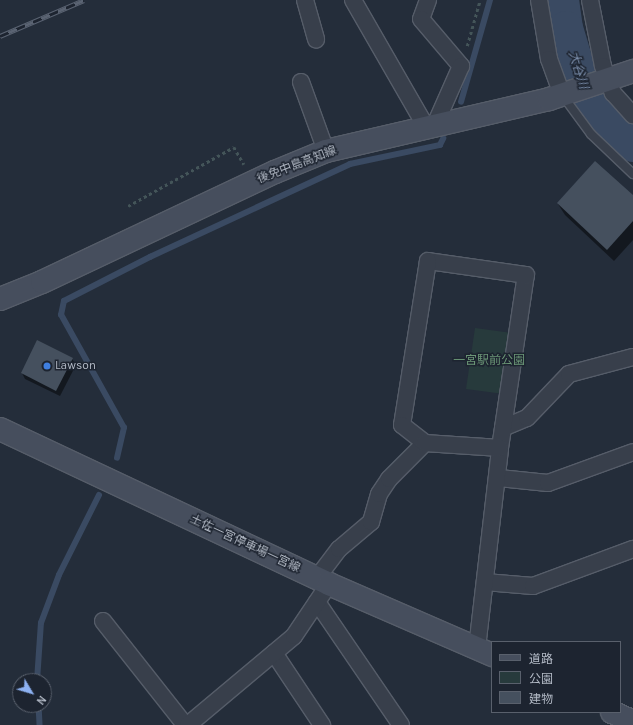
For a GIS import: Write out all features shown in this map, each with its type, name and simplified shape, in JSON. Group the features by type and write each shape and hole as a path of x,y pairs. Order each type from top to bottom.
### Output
{"main road":[{"name":"後免中島高知線","path":"0,299 42,282 256,181 326,151 562,94 604,82 633,71"},
{"name":"土佐一宮停車場一宮線","path":"0,429 323,581 484,651"},
{"path":"614,713 633,722"}],"street":[{"path":"305,0 316,39"},
{"path":"353,0 431,126"},
{"path":"428,0 421,19 461,66 431,126"},
{"path":"539,0 549,59 562,94"},
{"path":"590,0 603,66 604,82 633,115"},
{"path":"301,82 326,151"},
{"path":"484,651 485,582 499,478 500,448 526,275 428,261 402,425 425,443 500,448"},
{"path":"503,428 526,418 569,374 633,357"},
{"path":"103,621 193,723 294,636 317,602 323,581 339,549 371,522 379,494 389,479 425,443"},
{"path":"499,478 548,483 633,452"},
{"path":"485,582 533,586 633,549"},
{"path":"317,602 400,725"},
{"path":"274,653 322,725"}],"lane":[{"path":"562,94 591,134 633,174"}],"path":[{"path":"461,66 480,0"},
{"path":"128,206 234,147 256,181"}],"green space":[{"name":"一宮駅前公園","path":"475,328 512,333 504,394 466,389"}],"building":[{"path":"595,161 633,195 633,221 607,250 557,203"},
{"name":"Lawson","path":"37,340 73,358 56,391 21,373"}],"waterway":[{"path":"461,102 490,0"},
{"name":"大谷川","path":"562,0 566,28 587,99 633,145"},
{"path":"117,458 124,428 61,315 64,301 150,257 350,164 440,145 443,139"},
{"path":"38,673 41,623 59,575 99,495"},
{"path":"39,713 40,725"}],"railway":[{"path":"0,36 84,0"}],"place":[{"name":"Lawson","path":"47,366"}]}
